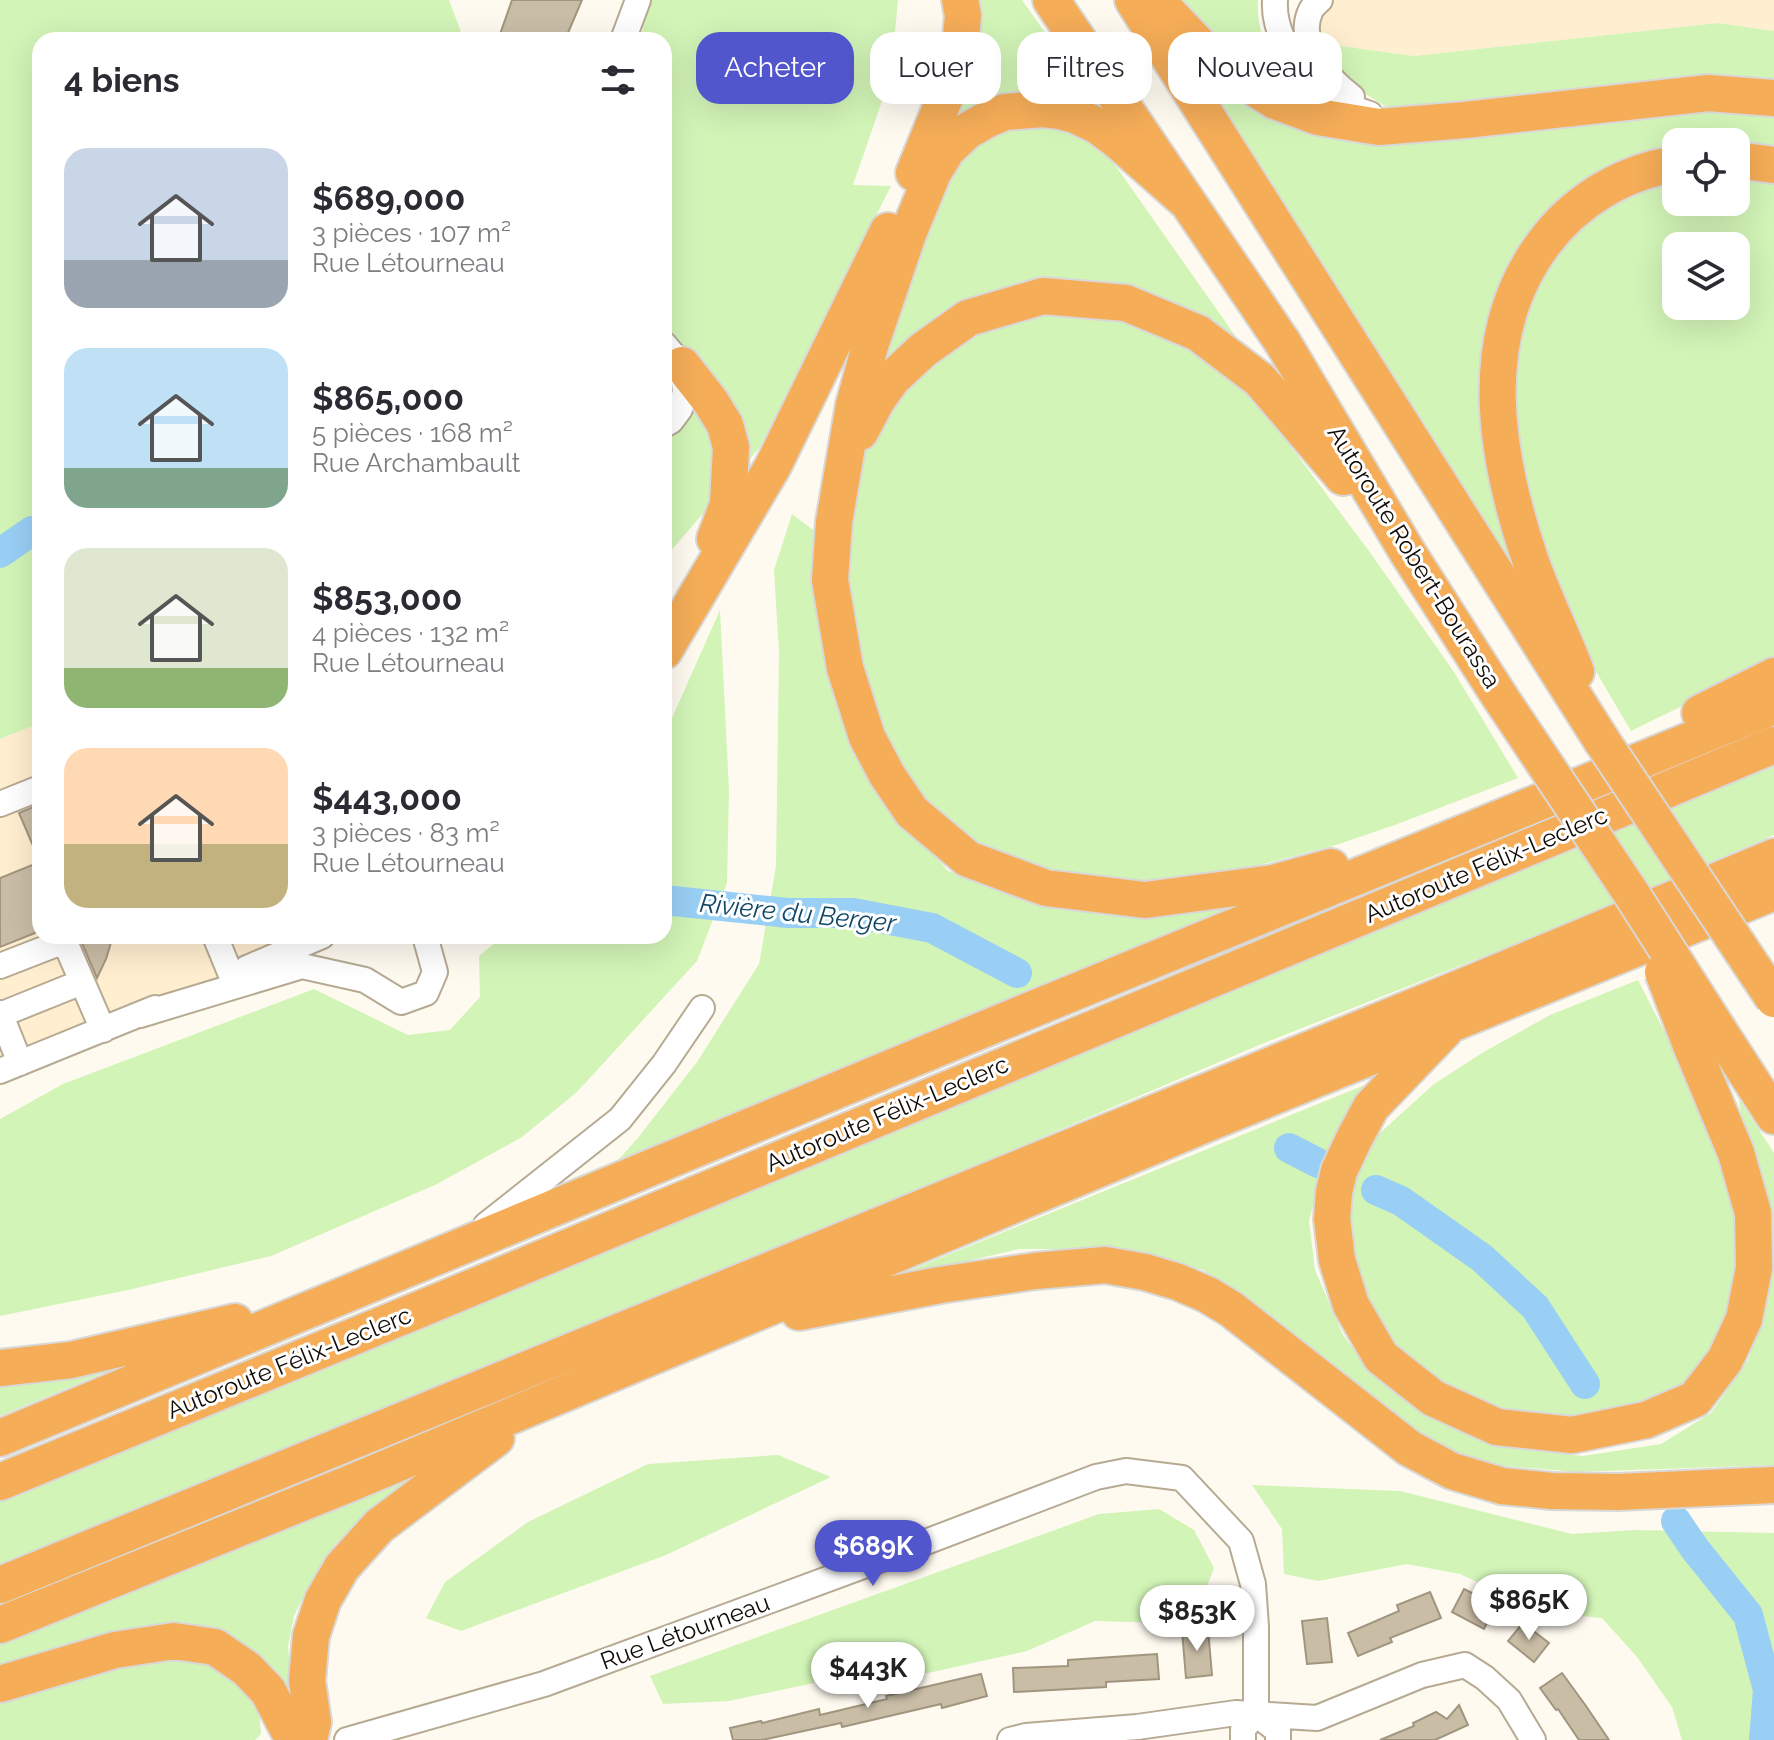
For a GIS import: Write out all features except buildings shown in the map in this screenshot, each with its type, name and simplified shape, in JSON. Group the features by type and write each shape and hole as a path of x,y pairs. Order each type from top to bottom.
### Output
{"highway":[{"path":"672,636 773,466 921,159 959,63 963,15 960,0"},
{"name":"Autoroute Robert-Bourassa","path":"1051,0 1283,343 1408,553 1631,893 1705,1038"},
{"path":"1133,0 1565,668 1602,741 1774,999"},
{"path":"1156,0 1199,45 1237,77 1275,101 1318,117 1379,127 1422,125 1708,93 1774,98"},
{"path":"1186,201 1098,126 1075,115 1043,109 1014,111 988,119 967,131 947,150 933,173 908,234 870,346 854,405 834,522 830,580 845,668 867,737 887,775 912,812 968,859 1046,888 1145,900 1273,883 1476,829"},
{"path":"1750,162 1774,165"},
{"path":"1565,668 1530,560 1501,446 1498,353 1511,301 1528,263 1555,228 1579,205 1617,182 1662,166"},
{"path":"843,466 877,400 893,378 923,350 968,318 1043,296 1126,303 1198,333 1260,380 1408,553"},
{"path":"672,632 728,504 731,447 725,425 711,402 673,355"},
{"path":"1645,759 1681,723 1774,676"},
{"path":"0,1438 999,1023 1774,706"},
{"name":"Autoroute Félix-Leclerc","path":"0,1482 1774,745"},
{"path":"0,1585 1774,857"},
{"path":"0,1625 351,1483 1206,1124 1774,892"},
{"path":"1453,1022 1371,1107 1354,1139 1339,1171 1334,1192 1332,1219 1337,1260 1351,1305 1381,1357 1433,1398 1497,1427 1572,1435 1646,1420 1695,1399 1725,1360 1744,1319 1754,1268 1753,1213 1705,1038"},
{"path":"1705,1038 1774,1116"},
{"path":"727,1326 940,1285 1035,1271 1105,1265 1145,1272 1208,1295 1231,1309 1409,1448 1452,1471 1502,1486 1552,1491 1618,1492 1774,1485"},
{"path":"0,1368 71,1360 334,1300"},
{"path":"309,1740 313,1722 307,1681 311,1636 323,1600 342,1567 379,1526 553,1397"},
{"path":"0,1684 115,1650 174,1641 215,1647 247,1669 268,1691 297,1740"}],"street":[{"path":"626,32 638,0"},
{"path":"1275,0 1275,22 1290,59 1309,82 1345,106 1422,125"},
{"path":"1320,0 1311,10 1308,27 1312,52 1335,84 1376,116"},
{"path":"672,420 680,409 685,392 673,355"},
{"path":"0,804 32,791"},
{"path":"218,944 231,975"},
{"path":"82,982 0,1014 10,1067 303,944"},
{"path":"140,1015 302,966 365,980 401,1002 426,993 435,972 427,944"},
{"path":"0,966 54,945 62,945 68,949 103,1030"},
{"path":"450,1253 620,1119 664,1064 702,1008"},
{"name":"Rue Létourneau","path":"347,1740 544,1684 1096,1477 1126,1471 1182,1478 1241,1541 1253,1584 1256,1714"},
{"path":"1021,1739 1236,1713 1317,1718 1422,1675 1465,1665 1509,1700 1533,1740"},
{"path":"1243,1740 1243,1729 1256,1714"},
{"path":"1256,1714 1278,1731 1278,1740"}],"shaded area":[{"path":"1320,0 1774,0 1774,31 1718,23 1414,56 1342,46 1342,32 1313,32 1308,27"},
{"path":"32,726 32,944 303,944 0,1071 0,739"}],"green space":[{"path":"0,0 449,0 461,32 32,32 32,726 0,739"},
{"path":"647,0 898,0 895,32 870,32 870,104 881,104 853,185 891,186 760,447 672,550 672,32 642,32"},
{"path":"975,0 1022,0 1045,32 1017,32 1017,104 1095,104 1106,119 955,122 961,104 1001,104 1001,32 975,32"},
{"path":"1180,0 1258,0 1262,32 1214,32"},
{"path":"1718,23 1774,31 1774,84 1414,112 1385,106 1351,85 1342,74 1342,46 1414,56"},
{"path":"1214,104 1246,104 1305,128 1657,106 1774,111 1774,153 1750,150 1750,128 1662,128 1662,161 1517,258 1481,344 1488,448 1527,598"},
{"path":"1016,127 1066,130 1085,135 1100,145 1260,371 1219,325 1153,294 1113,284 1054,281 1007,287 950,316 880,372 925,241 963,159 988,137"},
{"path":"1750,174 1774,177 1774,661 1631,731 1578,641 1528,511 1508,402 1522,309 1541,266 1608,196 1662,179 1662,216 1750,216"},
{"path":"1079,311 1165,329 1238,383 1289,444 1369,551 1454,672 1518,778 1336,845 1244,869 1165,880 1099,880 1043,873 992,854 953,826 916,790 894,756 872,705 861,665 847,573 850,508 858,467 875,424 902,388 975,332 1031,314"},
{"path":"792,514 821,536 889,803 948,871 1023,896 1101,915 1181,911 1267,900 602,1178 697,1062 759,964 776,866 779,652 774,570"},
{"path":"720,610 729,791 727,883 697,961 577,1092 522,1137 437,1184 271,1256 0,1316 0,1119 63,1084 314,989 408,1035 450,1030 480,997 479,956 493,944 672,944 672,718"},
{"path":"1774,760 1774,835 1551,930 1264,1043 894,1200 0,1568 0,1495"},
{"path":"1638,980 1700,1101 1728,1171 1739,1241 1734,1301 1712,1357 1673,1391 1633,1411 1592,1419 1490,1410 1431,1379 1393,1354 1370,1315 1345,1234 1349,1172 1370,1142 1434,1084 1550,1015"},
{"path":"1377,1080 1318,1186 1309,1221 1315,1270 1343,1335 1374,1376 1459,1431 1505,1447 1583,1456 1661,1444 1711,1413 1748,1360 1764,1311 1739,1099 1774,1153 1774,1465 1577,1472 1468,1463 1418,1431 1203,1270 1119,1249 1019,1249 886,1280"},
{"path":"142,1357 0,1416 0,1376"},
{"path":"778,1455 831,1477 666,1555 461,1631 426,1618 445,1582 528,1522 648,1464"},
{"path":"391,1481 405,1481 402,1491 336,1543 294,1616 288,1646 294,1719 238,1647 0,1673 0,1644"},
{"path":"1252,1485 1400,1491 1572,1534 1635,1530 1774,1533 1774,1740 1682,1740 1672,1707 1637,1657 1602,1618 1540,1612 1460,1574 1407,1564 1318,1581 1284,1574 1282,1529"},
{"path":"1159,1509 1194,1530 1214,1568 1193,1624 1095,1621 1027,1651 928,1673 864,1675 820,1650 814,1683 729,1701 663,1704 650,1676 1099,1514"},
{"path":"168,1656 217,1666 258,1697 261,1734 255,1740 0,1740 0,1698 115,1660"}],"waterway":[{"name":"Rivière du Berger","path":"0,553 32,531"},
{"name":"Rivière du Berger","path":"672,901 788,913 853,913 932,928 1017,973"},
{"name":"Rivière du Berger","path":"1289,1148 1318,1163"},
{"name":"Rivière du Berger","path":"1376,1190 1401,1201 1482,1258 1535,1307 1585,1384"},
{"name":"Rivière du Berger","path":"1676,1521 1748,1615 1768,1690 1764,1740"}]}
